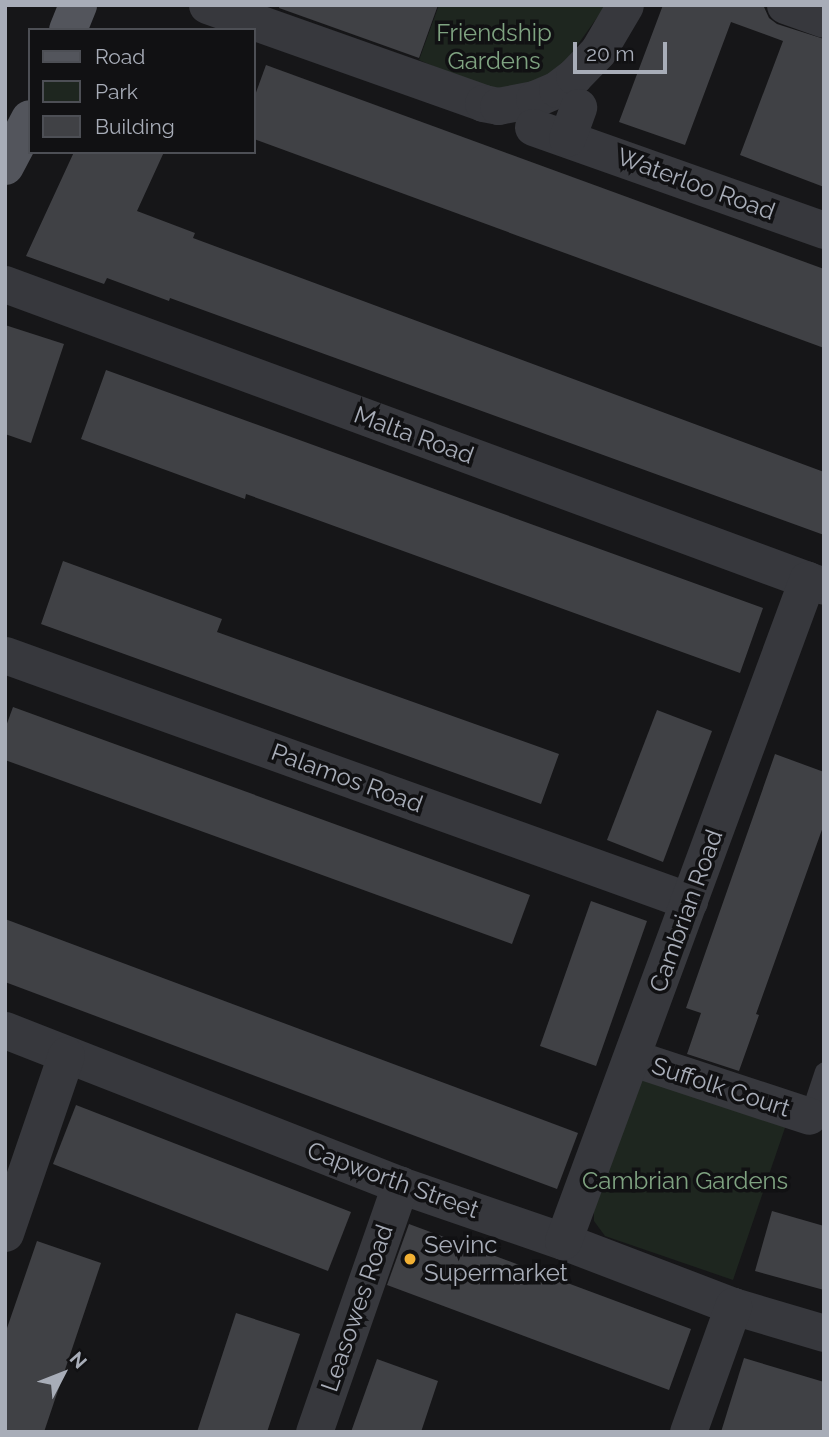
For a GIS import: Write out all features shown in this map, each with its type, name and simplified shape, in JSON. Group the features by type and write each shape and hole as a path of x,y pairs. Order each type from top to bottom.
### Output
{"main road":[{"path":"69,28 78,5"},
{"path":"5,166 28,123"}],"street":[{"path":"207,5 498,106 534,99 557,89 575,75 598,51 625,5"},
{"path":"786,5 824,19"},
{"name":"Waterloo Road","path":"533,127 573,123 824,230"},
{"name":"Malta Road","path":"5,284 816,583"},
{"name":"Cambrian Road","path":"563,1241 689,901 816,583"},
{"name":"Palamos Road","path":"5,655 689,901"},
{"name":"Capworth Street","path":"5,1030 400,1185 563,1241 733,1306 824,1333"},
{"path":"5,1233 65,1055"},
{"name":"Suffolk Court","path":"633,1058 809,1116"},
{"name":"Leasowes Road","path":"314,1432 400,1185"},
{"path":"688,1432 733,1306"}],"lane":[{"path":"809,1116 824,1071"}],"green space":[{"name":"Friendship Gardens","path":"439,5 606,5 569,57 550,74 520,87 486,89 419,60"},
{"name":"Cambrian Gardens","path":"643,1071 788,1119 733,1280 605,1236 594,1221 594,1204"}],"building":[{"path":"280,5 438,5 419,58 279,8"},
{"path":"663,5 759,5 764,7 769,18 777,24 824,39 824,187 740,155 783,41 731,22 685,145 619,122"},
{"path":"266,65 824,269 824,348 256,140 256,92"},
{"path":"73,154 163,154 137,211 195,233 193,238 824,472 824,535 170,298 169,301 107,278 104,284 26,256"},
{"path":"5,325 64,344 31,443 5,434"},
{"path":"106,370 763,608 740,673 246,494 245,499 81,439"},
{"path":"63,561 222,619 217,632 559,754 541,804 41,624"},
{"path":"13,707 530,895 512,944 5,760 5,729"},
{"path":"657,710 712,731 663,862 607,840"},
{"path":"775,754 824,772 824,824 756,1014 759,1015 739,1071 687,1054 701,1013 686,1008"},
{"path":"591,901 647,921 596,1066 540,1046"},
{"path":"5,919 578,1133 557,1189 5,982"},
{"path":"76,1105 351,1212 328,1271 53,1164"},
{"path":"772,1211 824,1226 824,1290 755,1271"},
{"path":"409,1224 691,1329 669,1390 387,1285"},
{"path":"37,1241 101,1263 44,1432 5,1432 5,1334"},
{"path":"236,1313 300,1334 267,1432 197,1432"},
{"path":"744,1358 824,1382 824,1432 721,1432"},
{"path":"377,1359 438,1381 421,1432 351,1432"}],"place":[{"name":"Sevinc Supermarket","path":"410,1259"}]}
